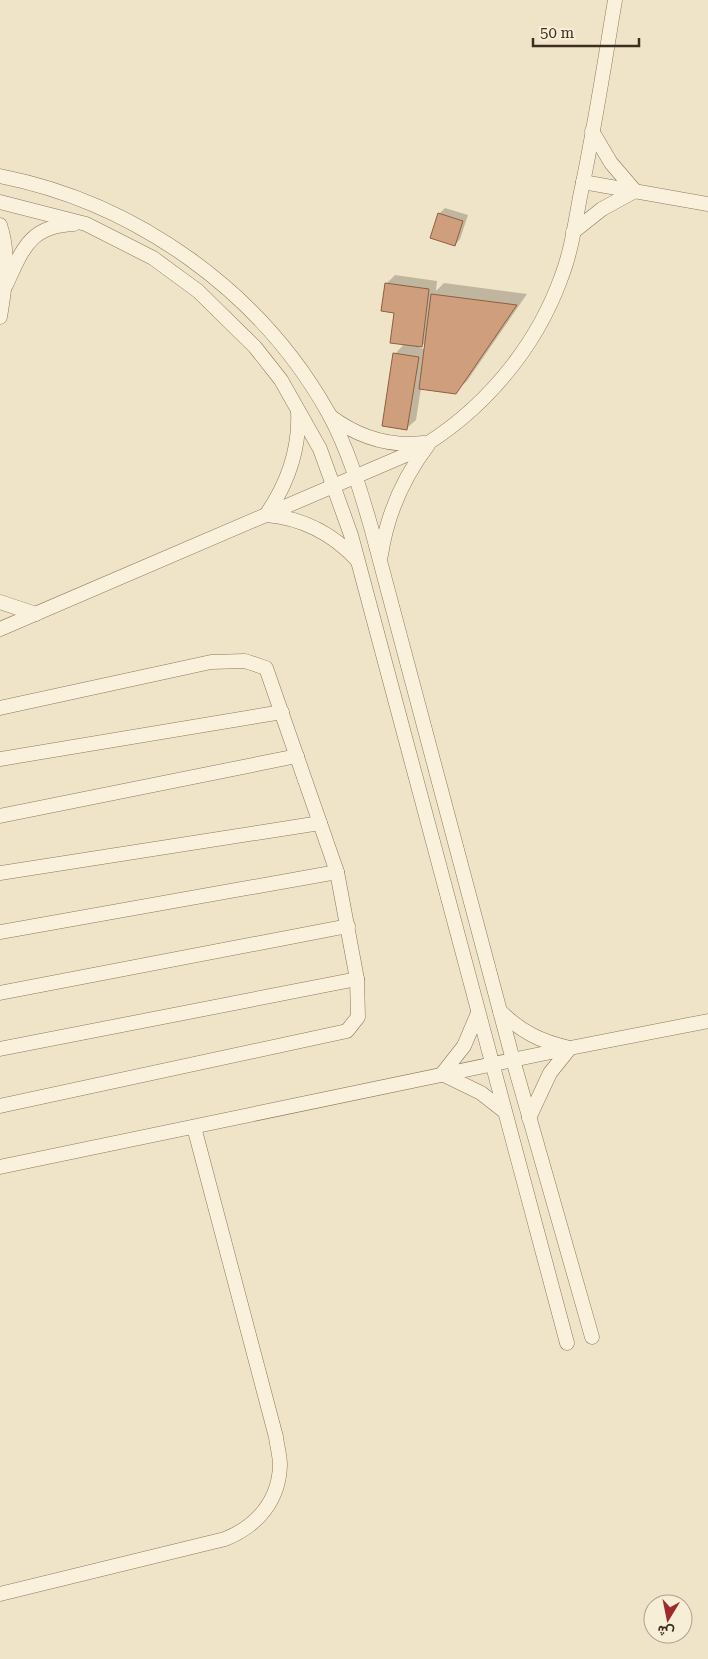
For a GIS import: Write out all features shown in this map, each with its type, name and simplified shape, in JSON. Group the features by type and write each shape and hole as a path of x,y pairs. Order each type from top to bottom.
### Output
{"lane":[{"path":"0,629 356,477 430,442 472,410 526,348 548,310 562,278 583,182 615,0"},
{"path":"592,131 611,163 635,191"},
{"path":"0,176 69,194 125,218 180,251 227,289 266,328 305,375 330,416 356,477 380,561 513,1060 592,1338"},
{"path":"583,182 708,204"},
{"path":"573,232 602,209 635,191"},
{"path":"0,202 86,224 153,258 198,291 255,347 281,380 298,407 320,449 334,485 358,562 567,1343"},
{"path":"6,285 24,245 37,235 63,225 86,224"},
{"path":"0,225 5,252 6,285 0,317"},
{"path":"266,515 276,501 290,472 297,440 298,407"},
{"path":"330,416 342,425 370,438 399,444 430,442"},
{"path":"380,561 387,524 400,490 430,442"},
{"path":"266,515 291,519 315,528 338,542 358,562"},
{"path":"0,602 36,614"},
{"path":"0,708 211,662 245,661 266,668 337,872 357,979 358,1017 347,1031 0,1106"},
{"path":"0,759 282,712"},
{"path":"0,816 297,756"},
{"path":"0,872 320,823"},
{"path":"0,932 337,872"},
{"path":"0,994 348,926"},
{"path":"0,1049 357,979"},
{"path":"500,1011 530,1035 542,1041 570,1048"},
{"path":"442,1074 464,1046 478,1013"},
{"path":"0,1167 442,1074 708,1021"},
{"path":"529,1118 546,1080 570,1048"},
{"path":"442,1074 475,1089 504,1112"},
{"path":"0,1594 225,1539 244,1531 258,1520 269,1503 276,1487 280,1465 276,1437 194,1127"}],"building":[{"path":"438,213 463,221 455,246 430,238"},
{"path":"385,283 429,289 422,347 390,343 394,313 381,311"},
{"path":"431,294 517,305 456,394 419,389"},
{"path":"393,353 419,357 407,430 382,426"}]}
